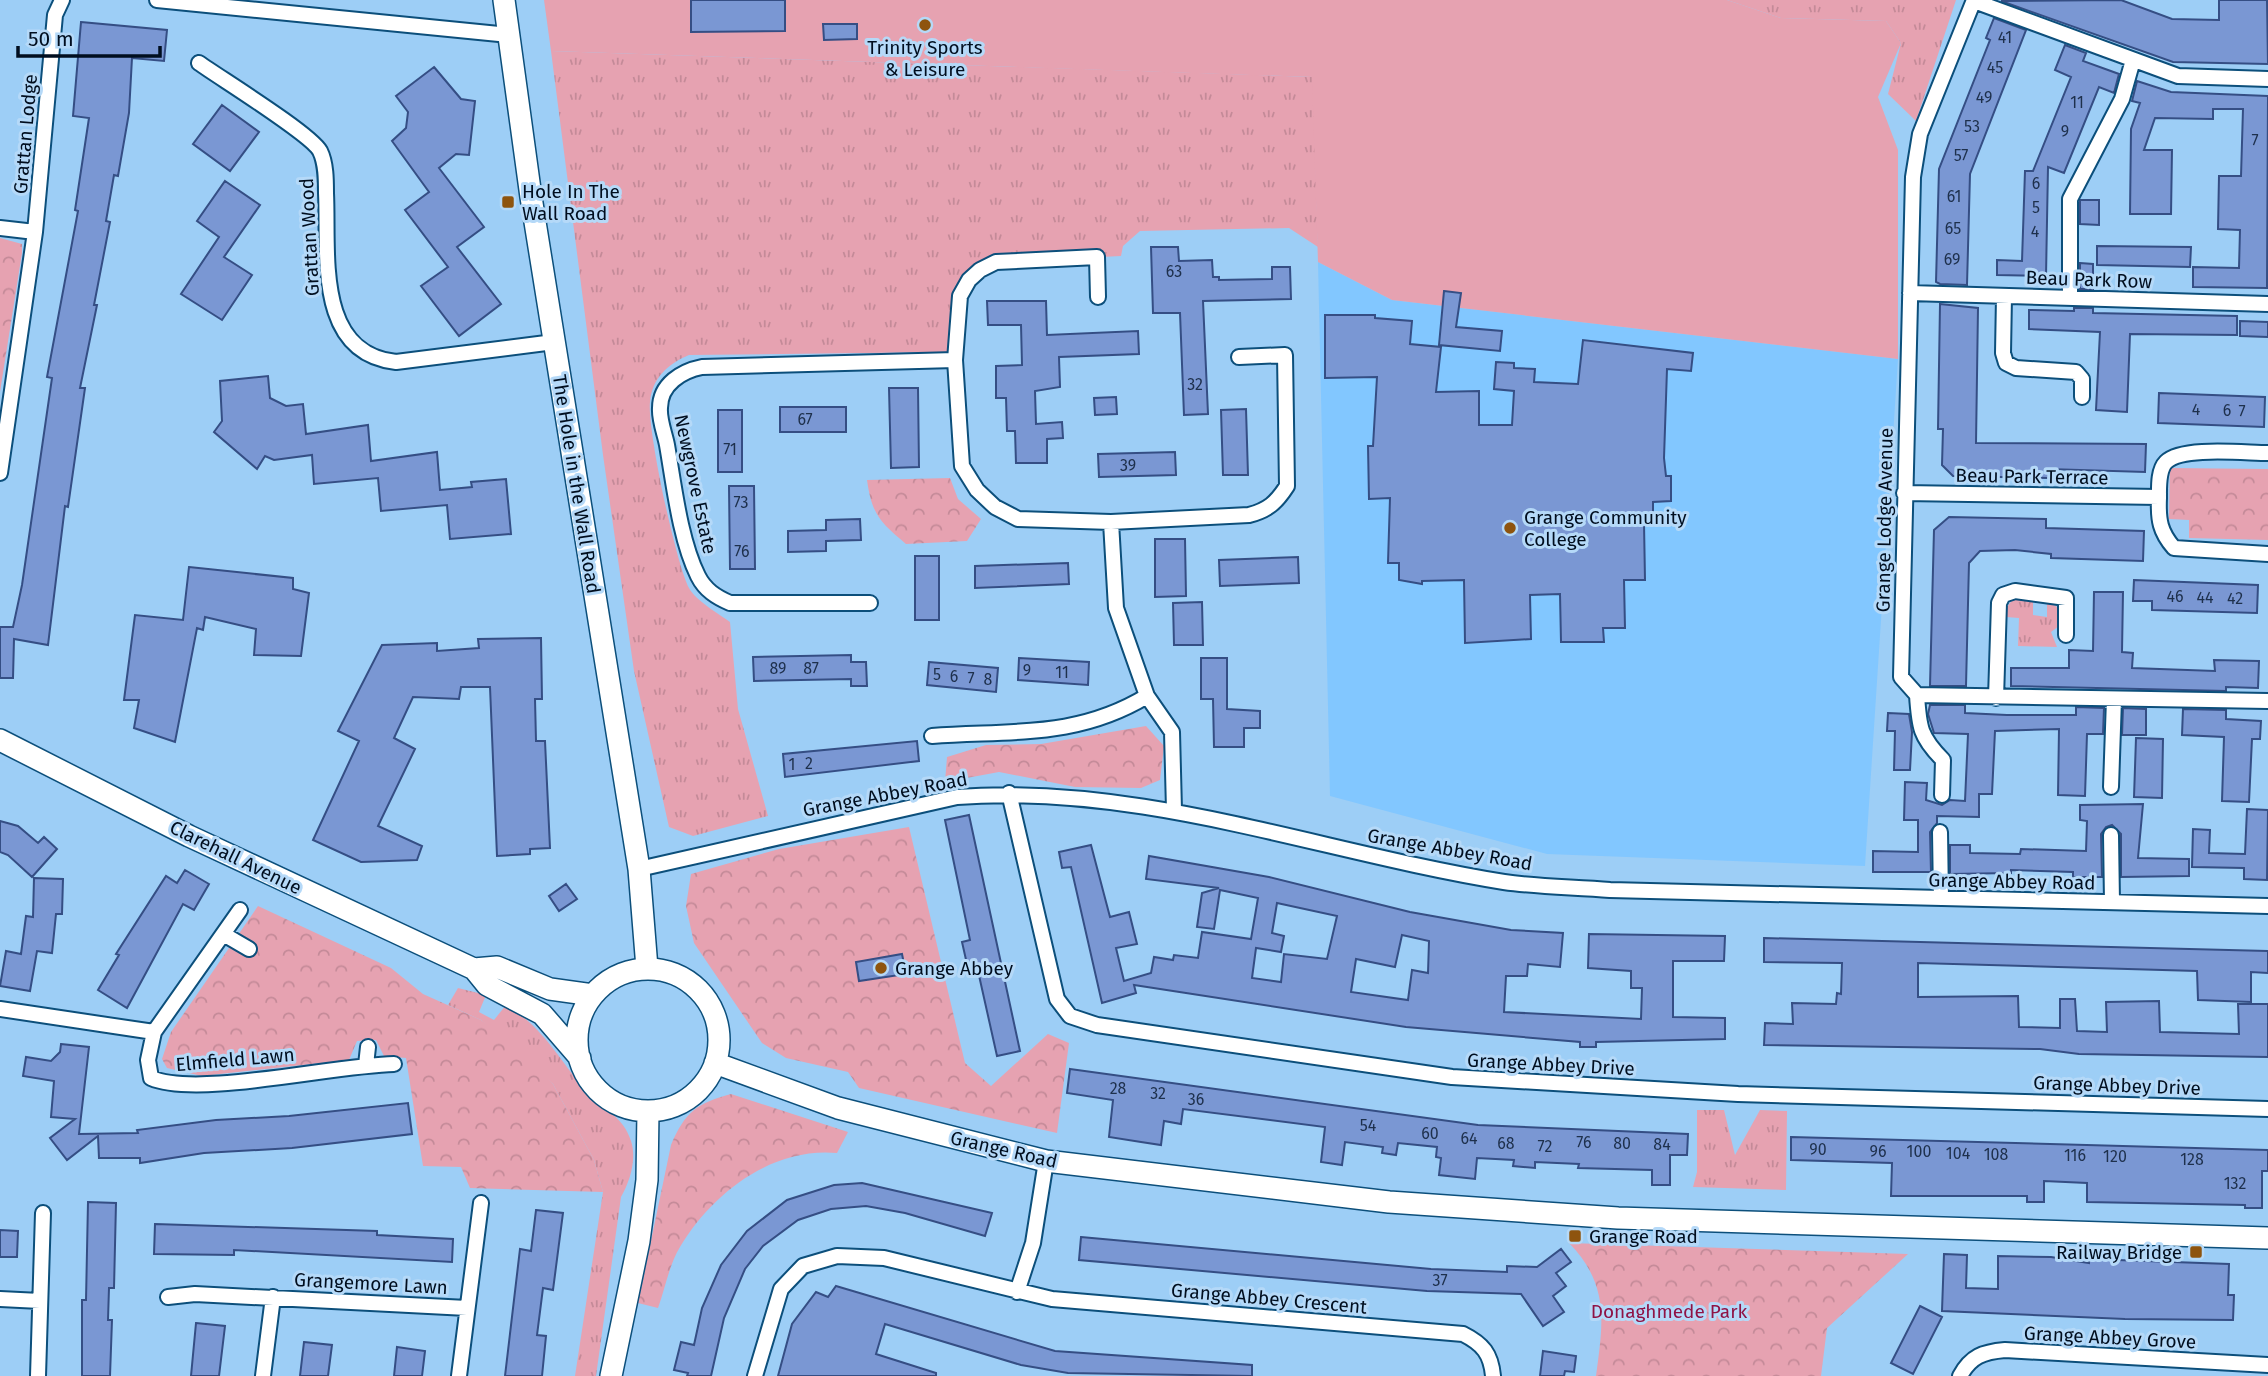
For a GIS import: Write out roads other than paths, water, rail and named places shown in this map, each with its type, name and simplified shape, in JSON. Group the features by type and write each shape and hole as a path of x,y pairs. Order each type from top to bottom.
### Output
{"main road":[{"name":"The Hole in the Wall Road","path":"504,0 554,342 639,869 647,968"},
{"name":"Clarehall Avenue","path":"0,740 189,836 474,970 487,985 542,1014 580,1058"},
{"name":"Clarehall Avenue","path":"474,970 497,967 550,989 593,995"},
{"path":"647,968 669,972 690,982 706,998 718,1030 715,1063 707,1078 689,1097 666,1108 648,1111 627,1107 608,1098 592,1084 580,1058 577,1044 579,1023 593,995 604,984 624,972 647,968"},
{"name":"Grange Road","path":"715,1063 838,1108 1046,1161 1389,1202 1557,1215 2268,1238"},
{"path":"611,1376 639,1241 647,1180 648,1111"}],"street":[{"name":"Grattan Lodge","path":"0,473 4,416 35,232 55,15 62,0"},
{"path":"157,0 509,35"},
{"path":"1974,0 2178,76 2268,79"},
{"name":"Grange Lodge Avenue","path":"1917,695 1900,677 1913,177 1920,134 1974,0"},
{"path":"2070,297 2070,199 2122,99 2133,60"},
{"name":"Grattan Wood","path":"199,63 300,133 320,150 325,170 329,294 341,327 360,350 381,360 396,362 554,342"},
{"path":"0,228 35,232"},
{"path":"1098,297 1097,257 996,262 974,275 960,296 955,360 962,466 977,490 995,507 1018,519 1111,522 1249,515 1265,511 1277,502 1287,486 1285,355 1239,357"},
{"name":"Beau Park Row","path":"1910,293 2268,304"},
{"path":"2004,296 2003,353 2006,363 2017,368 2076,372 2082,379 2082,397"},
{"name":"Newgrove Estate","path":"870,603 730,603 712,594 698,578 672,474 660,407 666,389 682,371 702,367 955,360"},
{"path":"2268,453 2180,453 2165,463 2160,475 2159,497 2160,526 2163,536 2174,548 2268,554"},
{"name":"Beau Park Terrace","path":"1904,493 2159,497"},
{"path":"1111,522 1116,608 1147,696 1172,732 1174,810"},
{"path":"1996,698 1998,603 2003,595 2015,591 2066,598 2066,635"},
{"path":"1942,795 1943,760 1924,740 1919,724 1917,695 2268,701"},
{"path":"933,736 1009,735 1088,723 1127,708 1147,696"},
{"path":"2111,787 2114,699"},
{"name":"Grange Abbey Road","path":"639,869 957,797 1009,793 1174,810 1383,858 1507,882 1610,890 2268,906"},
{"name":"Grange Abbey Drive","path":"1009,793 1057,999 1070,1016 1097,1025 1452,1077 1738,1094 2268,1109"},
{"path":"1940,832 1941,898"},
{"path":"2111,835 2112,902"},
{"path":"0,1009 153,1032 225,935 240,910"},
{"path":"225,935 249,949"},
{"name":"Elmfield Lawn","path":"153,1032 148,1060 151,1078 166,1084 209,1084 394,1064"},
{"path":"366,1065 368,1047"},
{"path":"1017,1293 1034,1243 1046,1161"},
{"name":"Grangemore Lawn","path":"459,1376 481,1203"},
{"path":"38,1376 43,1213"},
{"name":"Grange Abbey Crescent","path":"755,1376 781,1289 803,1266 837,1256 884,1258 1017,1293 1052,1299 1463,1334 1479,1342 1491,1359 1493,1376"},
{"name":"Grangemore Lawn","path":"168,1297 195,1294 467,1308"},
{"name":"Grangemore Lawn","path":"263,1376 273,1297"},
{"path":"0,1299 40,1301"},
{"name":"Grange Abbey Grove","path":"1960,1376 1966,1365 1981,1353 2005,1350 2268,1365"}],"place":[{"name":"Trinity Sports & Leisure","path":"925,25"},
{"name":"Hole In The Wall Road","path":"508,202"},
{"name":"Grange Community College","path":"1510,528"},
{"name":"Grange Abbey","path":"881,968"},
{"name":"Grange Road","path":"1575,1236"},
{"name":"Railway Bridge","path":"2196,1252"}],"park label":[{"name":"Donaghmede Park","path":"1669,1311"}]}
